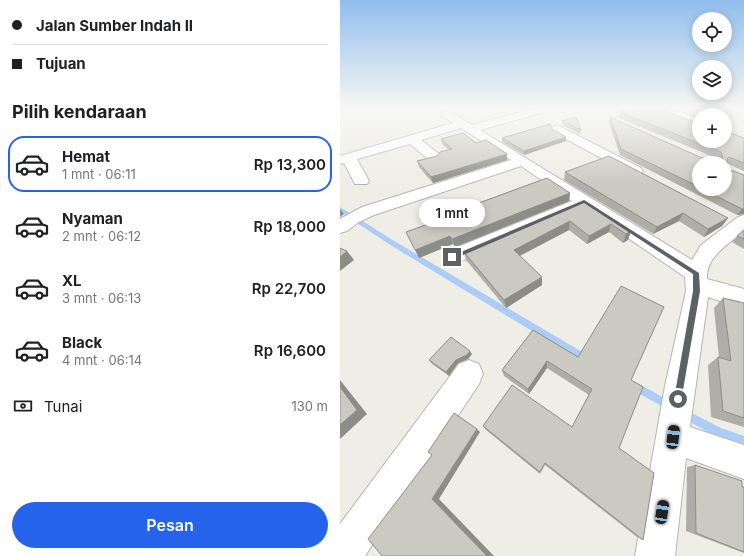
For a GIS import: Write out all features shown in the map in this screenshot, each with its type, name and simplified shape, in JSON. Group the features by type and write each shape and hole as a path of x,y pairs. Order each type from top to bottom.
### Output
{"street":[{"path":"361,181 344,159 412,139 439,133"},
{"path":"476,133 523,161 696,279 744,299"},
{"path":"564,133 647,177"},
{"path":"412,139 434,157"},
{"path":"350,221 368,211 523,161"},
{"path":"452,257 584,202"},
{"path":"655,556 696,279 708,250 735,221"},
{"path":"341,556 469,374"},
{"path":"673,437 744,462"}],"building":[{"path":"463,133 476,143 486,140 507,154 431,177 417,161 437,156 440,152 452,149 441,139"},
{"path":"519,133 559,133 566,137 524,151 502,138"},
{"path":"615,133 646,133 698,156 692,156 692,184 621,149"},
{"path":"673,133 692,133 692,141"},
{"path":"732,134 744,138 744,163 732,158 732,156 722,156 721,152 711,148 732,148"},
{"path":"609,156 728,218 708,229 683,213 657,227 565,172"},
{"path":"732,170 744,175 744,208 742,209 716,196 732,196"},
{"path":"547,178 570,193 452,239 450,236 415,250 406,232 470,209 468,207"},
{"path":"585,201 631,231 626,234 611,224 589,236 570,221 514,250 542,277 504,300 464,252"},
{"path":"744,230 744,239 737,236"},
{"path":"340,248 347,251 340,257"},
{"path":"621,286 664,307 631,380 643,387 619,448 654,473 643,540 545,463 540,472 483,426 512,385 572,427 592,389 547,361 528,389 502,370 533,330 578,357"},
{"path":"723,298 744,303 744,418 723,411 718,357 731,361"},
{"path":"451,337 470,351 467,355 456,360 446,372 429,360"},
{"path":"340,387 357,410 340,425"},
{"path":"454,413 477,429 432,499 487,556 382,556 368,539 432,455 428,452"},
{"path":"695,465 742,481 742,487 744,487 744,552 696,533"}],"waterway":[{"path":"340,209 394,244 586,359"},
{"path":"634,386 670,406"},
{"path":"684,414 719,432 744,441"}],"route":[{"path":"452,257 584,202 696,273 697,291 678,399"}]}
